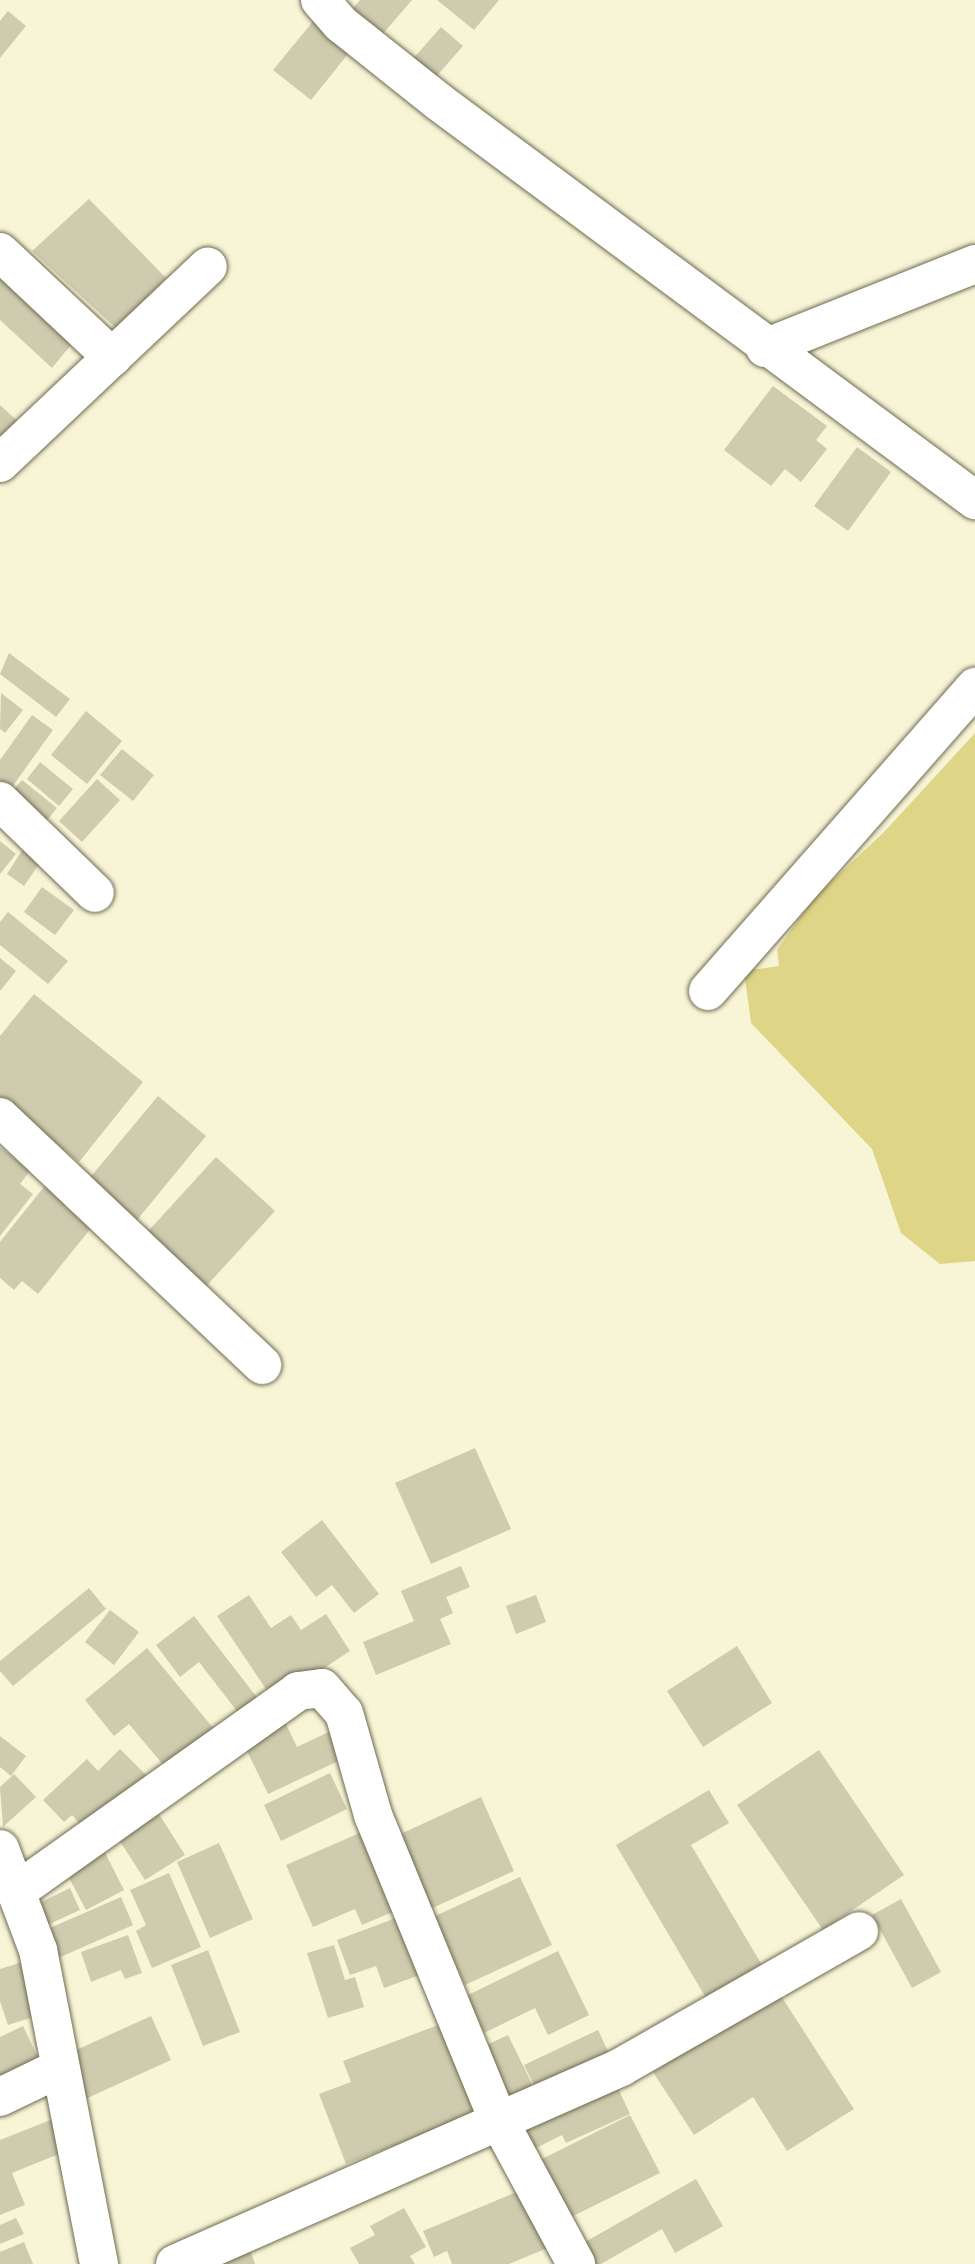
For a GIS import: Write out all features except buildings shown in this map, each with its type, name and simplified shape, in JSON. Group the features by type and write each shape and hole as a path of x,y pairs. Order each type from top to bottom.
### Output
{"street":[{"path":"320,0 341,24 439,102 765,348 975,499"},
{"path":"0,253 112,357"},
{"path":"765,348 975,264"},
{"path":"0,463 208,266"},
{"path":"708,990 975,687"},
{"path":"0,802 95,893"},
{"path":"0,1117 262,1365"},
{"path":"18,1891 292,1696 322,1688 344,1713 373,1815 497,2117 576,2264"},
{"path":"0,1849 38,1950 99,2264"},
{"path":"175,2264 497,2117 621,2067 859,1931"},
{"path":"0,2097 60,2068"}],"shaded area":[{"path":"975,733 975,1261 940,1264 901,1233 872,1149 751,1023 744,971 779,966 777,950 813,899 885,831"}]}
